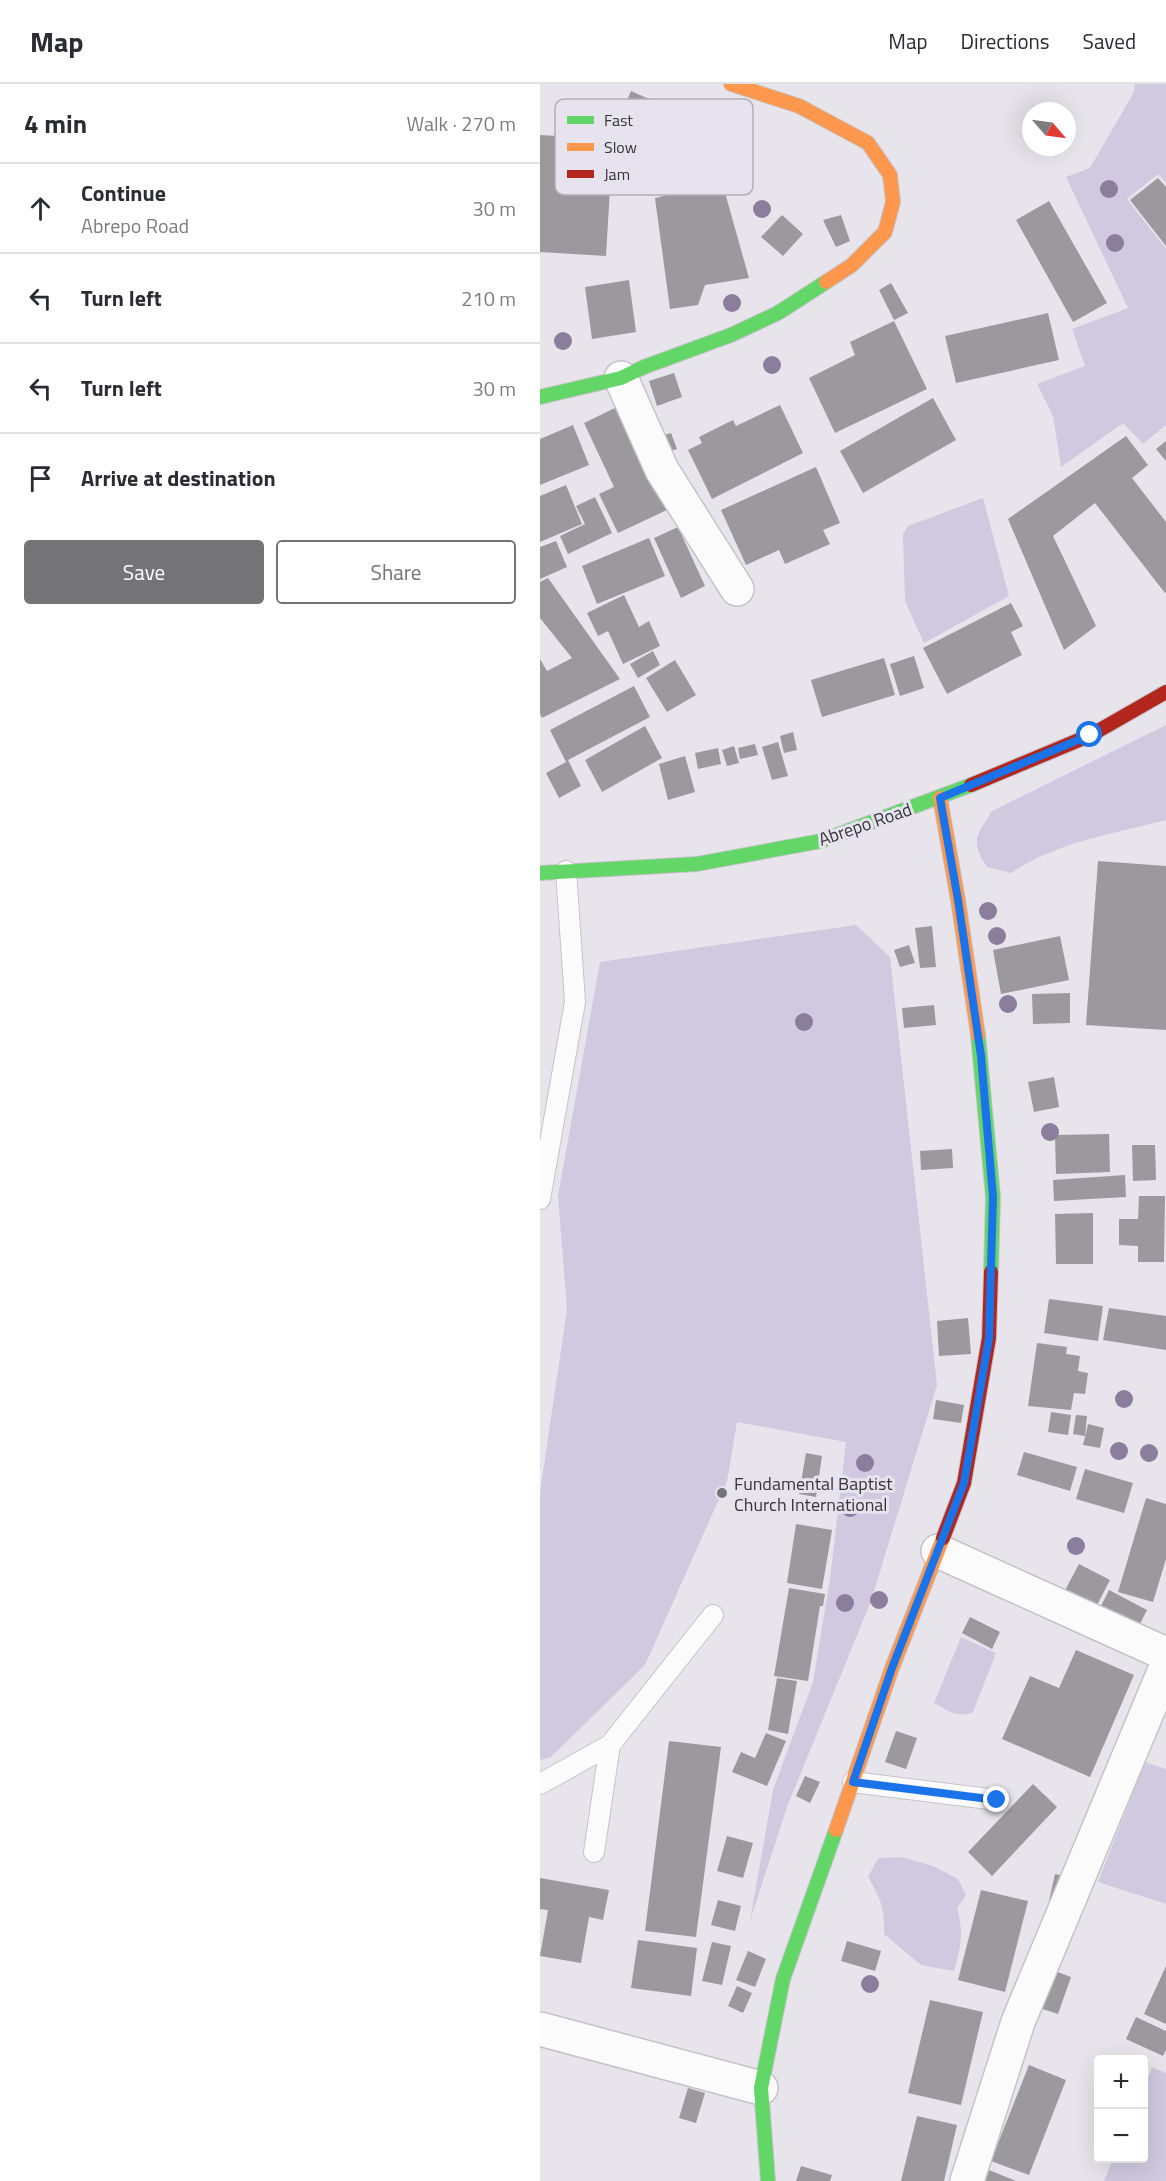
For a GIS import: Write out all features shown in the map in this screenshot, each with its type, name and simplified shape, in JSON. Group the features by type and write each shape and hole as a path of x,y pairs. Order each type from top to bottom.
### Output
{"street":[{"path":"540,398 621,378 644,367 731,335 778,313 852,265 885,232 893,202 890,175 868,143 799,106 731,84"},
{"path":"621,378 662,470 738,589"},
{"name":"Abrepo Road","path":"540,873 697,864 820,842 940,798 1090,735 1166,692"},
{"path":"768,2181 761,2088 783,1979 892,1668 964,1483 989,1338 993,1197 981,1056 940,798"},
{"path":"938,1551 1166,1654"},
{"path":"967,2181 1018,2022 1166,1667"},
{"path":"540,2029 761,2088"}],"lane":[{"path":"540,1198 575,1002 566,871"},
{"path":"540,1784 610,1745 713,1615"},
{"path":"594,1852 610,1745"},
{"path":"853,1782 997,1800"}],"shaded area":[{"path":"1135,84 1166,84 1166,183 1158,174 1127,199 1166,249 1166,425 1143,444 1123,423 1061,467 1053,416 1037,384 1085,366 1072,329 1128,308 1066,177 1090,168 1134,92"},
{"path":"983,498 1009,596 924,643 905,601 903,534 908,526"},
{"path":"1166,725 1166,820 1066,846 1029,862 1011,873 987,867 978,850 977,838 992,811"},
{"name":"Fundamental Baptist Church International","path":"856,925 890,957 937,1385 871,1601 787,1807 750,1921 773,1790 813,1682 830,1579 846,1442 737,1422 727,1481 645,1665 551,1757 540,1760 540,1493 567,1309 558,1196 600,962"},
{"path":"961,1637 996,1653 973,1712 962,1715 934,1703"},
{"path":"1145,1762 1166,1769 1166,1904 1098,1882"},
{"path":"902,1857 933,1866 958,1879 966,1895 957,1908 961,1940 954,1971 921,1965 884,1934 881,1904 868,1877 878,1858"},
{"path":"1152,2067 1166,2073 1166,2181 1104,2181 1111,2163 1148,2163 1148,2078"}],"building":[{"path":"631,91 649,99 628,99"},
{"path":"540,135 555,136 555,195 610,195 606,256 540,252"},
{"path":"1158,178 1166,187 1166,246 1130,200"},
{"path":"668,195 726,195 749,278 705,285 698,305 670,309 655,198"},
{"path":"1049,201 1107,303 1073,322 1016,220"},
{"path":"782,215 803,234 783,256 761,237"},
{"path":"841,215 850,241 836,247 823,220"},
{"path":"629,280 636,332 592,339 585,287"},
{"path":"891,283 908,313 894,320 879,290"},
{"path":"1048,313 1059,360 956,383 945,336"},
{"path":"894,321 927,389 835,433 809,378 855,355 850,342"},
{"path":"674,373 682,397 657,406 649,381"},
{"path":"933,398 956,440 863,493 840,451"},
{"path":"780,405 803,453 712,499 688,450 702,443 699,437 733,420 736,426"},
{"path":"619,406 667,510 618,533 599,494 614,487 584,423"},
{"path":"573,425 589,465 540,485 540,439"},
{"path":"671,433 677,449 661,454 655,438"},
{"path":"1126,436 1148,465 1132,478 1166,522 1166,592 1095,503 1053,536 1096,626 1064,650 1008,519"},
{"path":"1166,441 1166,461 1156,449"},
{"path":"816,467 840,523 823,530 830,544 785,564 779,550 746,565 721,510"},
{"path":"566,485 582,524 540,542 540,496"},
{"path":"595,497 612,533 568,554 560,536 585,524 576,506"},
{"path":"678,527 705,586 681,598 654,538"},
{"path":"649,538 665,576 597,604 582,566"},
{"path":"556,541 567,567 540,579 540,547"},
{"path":"548,578 620,679 542,718 540,714 540,659 547,671 572,658 540,618 540,582"},
{"path":"624,595 639,627 649,621 660,646 623,664 608,631 598,636 587,613"},
{"path":"1011,603 1023,626 1011,632 1022,655 947,694 923,648"},
{"path":"653,651 660,665 638,678 630,664"},
{"path":"914,656 924,688 900,696 890,664"},
{"path":"884,658 895,695 822,717 811,680"},
{"path":"675,660 696,695 667,712 646,678"},
{"path":"634,686 650,717 568,760 581,786 559,798 546,773 566,762 550,730"},
{"path":"645,726 662,758 602,792 585,760"},
{"path":"793,732 797,750 784,753 780,736"},
{"path":"778,742 788,776 772,780 762,747"},
{"path":"755,744 758,755 740,759 738,748"},
{"path":"734,746 739,763 727,766 722,750"},
{"path":"718,748 721,764 698,769 695,753"},
{"path":"685,756 695,792 668,800 659,764"},
{"path":"1098,861 1166,866 1166,1030 1086,1025"},
{"path":"932,926 936,967 920,968 915,928"},
{"path":"1060,936 1069,980 1001,994 993,950"},
{"path":"909,945 915,963 900,967 894,950"},
{"path":"1070,993 1070,1023 1033,1024 1032,994"},
{"path":"934,1005 936,1025 904,1028 902,1008"},
{"path":"1054,1077 1059,1107 1034,1112 1028,1082"},
{"path":"1109,1134 1110,1172 1056,1174 1055,1135"},
{"path":"1132,1145 1155,1145 1156,1180 1133,1181"},
{"path":"952,1149 953,1168 921,1170 920,1151"},
{"path":"1125,1175 1126,1197 1054,1201 1053,1180"},
{"path":"1139,1196 1165,1196 1164,1262 1138,1262 1138,1246 1119,1245 1119,1219 1138,1219"},
{"path":"1093,1213 1093,1264 1056,1264 1055,1214"},
{"path":"1049,1299 1103,1306 1098,1341 1044,1333"},
{"path":"1109,1308 1166,1316 1166,1350 1103,1340"},
{"path":"968,1318 971,1354 939,1356 937,1321"},
{"path":"1037,1343 1067,1347 1066,1354 1080,1356 1078,1371 1088,1373 1085,1394 1074,1393 1071,1410 1028,1406"},
{"path":"936,1400 964,1405 961,1423 933,1419"},
{"path":"1051,1412 1071,1415 1068,1435 1048,1432"},
{"path":"1076,1415 1087,1416 1085,1436 1073,1434"},
{"path":"1088,1424 1104,1428 1100,1448 1083,1445"},
{"path":"1024,1452 1077,1467 1070,1491 1017,1475"},
{"path":"806,1453 822,1456 816,1497 799,1494"},
{"path":"1085,1469 1133,1483 1124,1513 1076,1499"},
{"path":"1146,1498 1166,1504 1166,1559 1153,1602 1118,1592"},
{"path":"796,1524 832,1530 822,1589 787,1583"},
{"path":"1079,1564 1110,1580 1094,1611 1063,1594"},
{"path":"789,1588 825,1594 823,1606 820,1606 808,1681 774,1676"},
{"path":"1109,1590 1147,1610 1136,1632 1098,1612"},
{"path":"970,1617 1000,1632 992,1649 962,1633"},
{"path":"1076,1650 1134,1675 1090,1777 1002,1739 1030,1676 1059,1688"},
{"path":"777,1678 797,1681 788,1734 768,1730"},
{"path":"896,1731 917,1738 906,1769 885,1762"},
{"path":"766,1733 786,1741 767,1786 732,1772 741,1752 755,1758"},
{"path":"669,1741 721,1747 696,1937 645,1931"},
{"path":"805,1776 820,1782 810,1803 796,1796"},
{"path":"1033,1784 1057,1807 992,1876 968,1852"},
{"path":"727,1836 753,1843 743,1878 717,1871"},
{"path":"1055,1874 1070,1877 1063,1904 1049,1901"},
{"path":"540,1878 609,1890 603,1920 589,1917 581,1963 540,1956 548,1910 540,1909"},
{"path":"981,1890 1028,1901 1005,1992 958,1980"},
{"path":"718,1900 741,1906 735,1931 711,1925"},
{"path":"638,1940 697,1948 691,1996 631,1988"},
{"path":"847,1941 881,1951 875,1971 841,1961"},
{"path":"712,1942 731,1946 722,1985 702,1981"},
{"path":"748,1951 766,1959 755,1987 736,1980"},
{"path":"1166,1966 1166,2024 1144,2014"},
{"path":"1047,1968 1071,1977 1058,2014 1033,2006"},
{"path":"737,1986 752,1993 743,2013 728,2006"},
{"path":"930,2000 983,2012 961,2105 908,2093"},
{"path":"1136,2017 1166,2031 1166,2050 1163,2056 1126,2039"},
{"path":"1029,2065 1066,2080 1029,2175 991,2161"},
{"path":"688,2088 705,2093 696,2123 679,2118"},
{"path":"917,2116 957,2125 944,2181 901,2181"},
{"path":"801,2166 832,2175 830,2181 796,2181"},
{"path":"984,2168 1016,2181 979,2181"}],"traffic: fast":[{"path":"540,397 621,378 644,367 731,335 778,313 826,282"},
{"path":"540,873 697,864 821,841 971,785"},
{"path":"978,1035 993,1197 991,1272"},
{"path":"768,2181 761,2088 783,1979 836,1830"}],"traffic: slow":[{"path":"731,84 799,106 868,143 890,175 893,202 885,232 852,265 826,282"},
{"path":"940,798 978,1035"},
{"path":"836,1830 892,1668 943,1538"}],"traffic: jam":[{"path":"971,785 1091,735 1166,692"},
{"path":"943,1538 964,1483 989,1338 991,1272"}],"place":[{"name":"Fundamental Baptist Church International","path":"722,1493"}],"route":[{"path":"997,1800 853,1782 892,1668 964,1483 989,1338 993,1197 981,1056 940,798 1090,735"}]}
